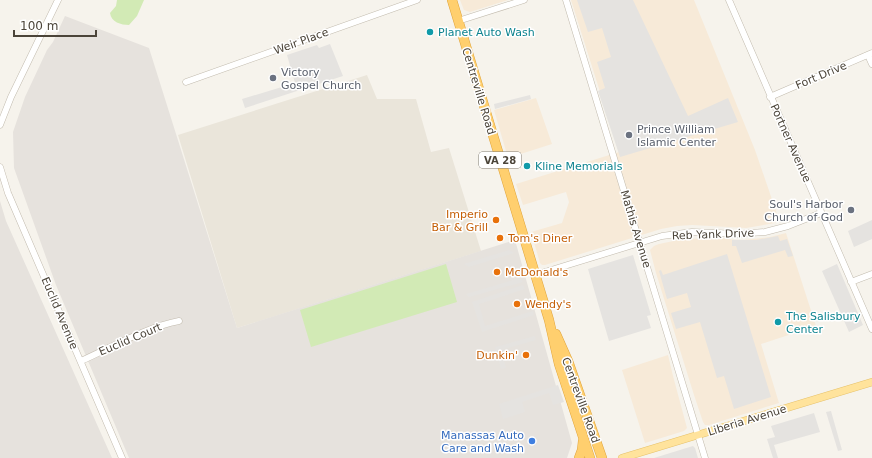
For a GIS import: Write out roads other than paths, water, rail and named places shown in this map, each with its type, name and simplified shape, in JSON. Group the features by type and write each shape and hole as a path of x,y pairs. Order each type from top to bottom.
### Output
{"highway":[{"name":"Centreville Road","path":"452,0 549,320 560,364 590,458"},
{"name":"Centreville Road","path":"549,320 568,361 602,458"},
{"path":"579,458 582,450 583,435"}],"main road":[{"name":"Liberia Avenue","path":"622,458 872,382"}],"street":[{"path":"0,125 11,97 58,0"},
{"name":"Weir Place","path":"186,82 417,0"},
{"path":"458,21 524,0"},
{"name":"Mathis Avenue","path":"566,0 705,458"},
{"name":"Portner Avenue","path":"729,0 872,329"},
{"path":"870,54 872,64"},
{"name":"Fort Drive","path":"770,97 870,54"},
{"name":"Euclid Avenue","path":"0,167 8,193 122,458"},
{"name":"Reb Yank Drive","path":"535,275 662,236 684,233 745,234 765,232 788,226 821,213"},
{"path":"851,282 872,274"},
{"name":"Euclid Court","path":"81,360 145,332 168,323 180,321"}],"place":[{"name":"Planet Auto Wash","path":"430,32"},
{"name":"Victory Gospel Church","path":"273,78"},
{"name":"Prince William Islamic Center","path":"629,135"},
{"name":"Kline Memorials","path":"527,166"},
{"name":"Soul's Harbor Church of God","path":"851,210"},
{"name":"Imperio Bar & Grill","path":"496,220"},
{"name":"Tom's Diner","path":"500,238"},
{"name":"McDonald's","path":"497,272"},
{"name":"Wendy's","path":"517,304"},
{"name":"The Salisbury Center","path":"778,322"},
{"name":"Dunkin'","path":"526,355"},
{"name":"Manassas Auto Care and Wash","path":"532,441"}]}
